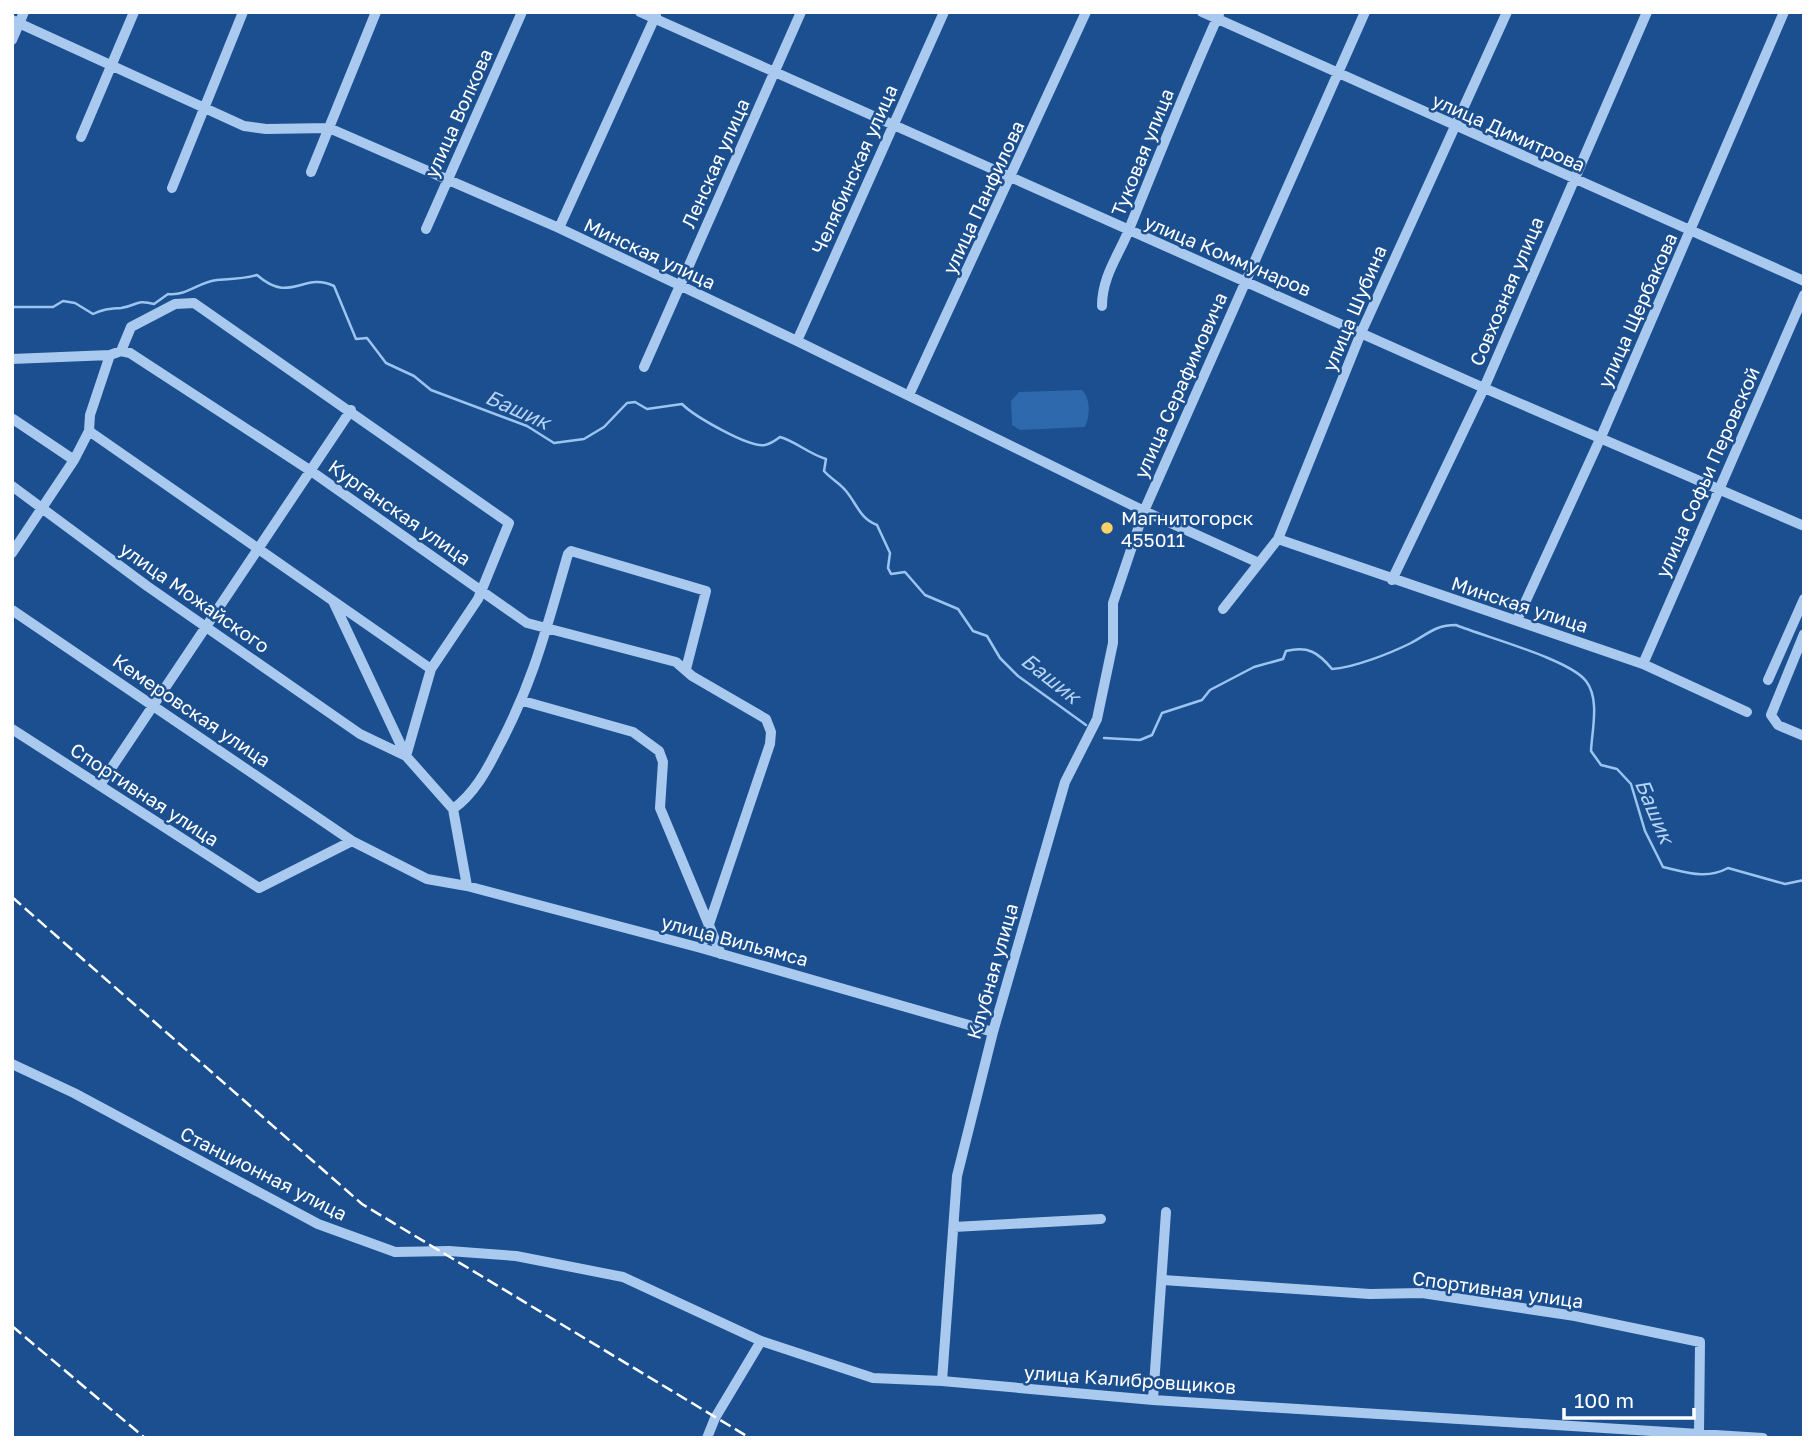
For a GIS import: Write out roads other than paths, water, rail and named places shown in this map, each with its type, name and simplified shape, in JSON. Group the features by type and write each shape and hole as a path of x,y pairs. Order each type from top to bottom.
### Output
{"street":[{"path":"12,40 16,22 24,12"},
{"path":"81,137 134,12"},
{"path":"172,188 243,12"},
{"path":"311,172 376,12"},
{"name":"улица Волкова","path":"426,229 522,12"},
{"name":"улица Коммунаров","path":"640,12 656,15 775,74 1012,176 1129,231 1484,388 1804,526"},
{"name":"Ленская улица","path":"644,367 801,12"},
{"name":"Челябинская улица","path":"797,341 944,12"},
{"name":"улица Панфилова","path":"909,395 1086,12"},
{"name":"улица Димитрова","path":"1202,12 1218,15 1337,74 1804,281"},
{"name":"улица Серафимовича","path":"1119,582 1144,511 1365,12"},
{"name":"улица Шубина","path":"1223,609 1278,539 1361,333 1507,12"},
{"name":"Совхозная улица","path":"1392,580 1484,388 1572,179 1647,12"},
{"name":"улица Щербакова","path":"1517,620 1601,437 1784,12"},
{"path":"559,228 656,15"},
{"name":"Туковая улица","path":"1102,306 1102,288 1120,243 1129,231 1148,178 1218,15"},
{"name":"Минская улица","path":"16,22 244,126 266,129 329,128 447,182 559,228 1144,511 1259,563"},
{"name":"улица Софьи Перовской","path":"1643,664 1804,295"},
{"path":"12,553 74,460 89,431 90,415 116,353 131,327 175,304 194,303 506,518 509,530 478,599 432,669 407,756"},
{"path":"12,359 116,353"},
{"name":"Курганская улица","path":"116,353 130,353 311,471 527,623 676,662 692,676 755,710 766,719 771,732 770,744 709,921"},
{"path":"100,785 351,410"},
{"path":"13,419 74,460"},
{"path":"89,431 432,669"},
{"name":"улица Можайского","path":"12,486 360,734 407,756"},
{"name":"Минская улица","path":"1278,539 1643,664 1747,712"},
{"path":"453,809 464,801 487,769 523,701 549,628 568,554 577,551 706,591 686,669"},
{"name":"Клубная улица","path":"942,1381 957,1176 993,1032 1065,782 1097,719 1113,643 1113,603 1119,582"},
{"path":"1768,680 1804,599"},
{"path":"333,601 407,756 453,809 467,886"},
{"name":"Кемеровская улица","path":"12,610 352,841 427,879 467,886"},
{"path":"1804,634 1771,715 1778,725 1804,736"},
{"path":"1779,655 1792,661"},
{"path":"523,701 633,732 652,743 659,751 663,762 660,808 668,833 709,921 721,954"},
{"name":"Спортивная улица","path":"12,729 259,888 352,841"},
{"name":"улица Вильямса","path":"467,886 701,948 993,1032"},
{"path":"701,948 709,921"},
{"name":"Станционная улица","path":"12,1064 74,1093 318,1224 395,1252 449,1251 516,1256"},
{"path":"1153,1400 1166,1212"},
{"path":"954,1227 1101,1219"},
{"name":"улица Калибровщиков","path":"516,1256 623,1277 761,1341 873,1378 942,1381 1153,1400 1763,1438"},
{"name":"Спортивная улица","path":"1163,1280 1370,1294 1422,1293 1576,1316 1700,1342 1699,1432"},
{"path":"707,1438 715,1418 761,1341"}],"waterway":[{"name":"Башик","path":"12,307 53,307 63,301 75,303 93,314 139,303 154,304 168,294 181,293 217,280 257,275 269,283 288,288 323,282 334,286 356,339 367,338 386,363 414,376 431,390 527,426 554,443 584,439 604,427 627,403 635,402 647,409 682,404 722,430 757,445 773,442 780,437 786,439 826,459 824,471 844,488 863,515 877,525 890,553 888,568 891,574 905,572 925,595 958,609 973,631 987,636 1000,658 1018,676 1086,725"},
{"name":"Башик","path":"1104,738 1140,740 1152,735 1162,713 1202,700 1210,690 1254,667 1283,659 1286,651 1307,650 1322,658 1332,669 1341,668 1393,651 1437,628 1456,625 1545,657 1577,673 1586,681 1594,706 1591,751 1601,765 1617,769 1631,784 1645,831 1663,867 1704,874 1728,868 1785,884 1804,880"}],"railway":[{"path":"12,897 362,1204 750,1438"},
{"path":"12,1326 145,1438"}],"place":[{"name":"Магнитогорск 455011","path":"1107,528"}]}
